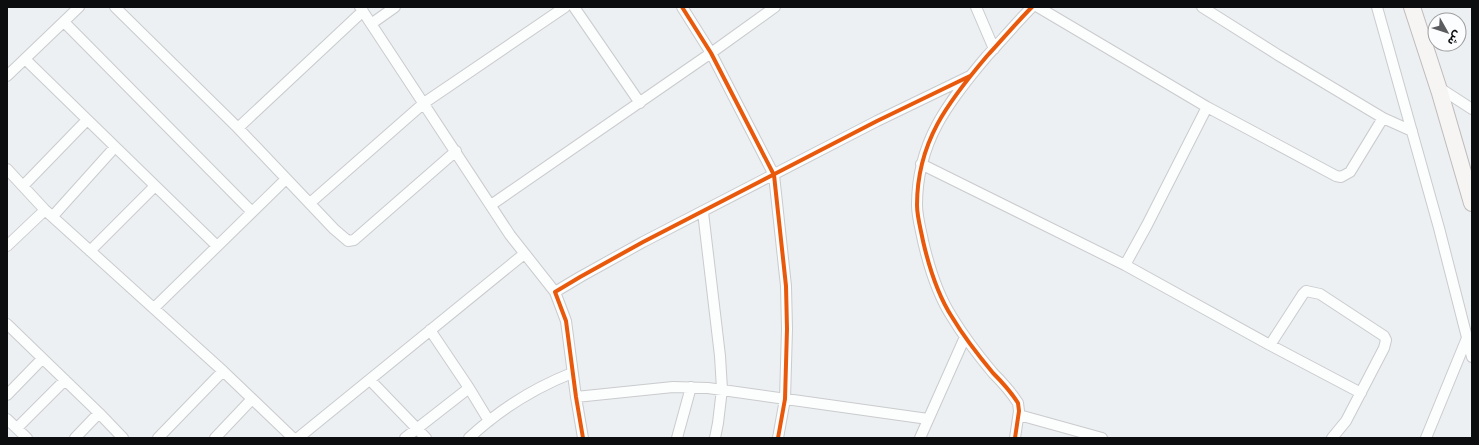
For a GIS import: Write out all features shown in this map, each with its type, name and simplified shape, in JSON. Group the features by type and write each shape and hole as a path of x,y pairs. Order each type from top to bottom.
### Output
{"main road":[{"path":"1412,7 1468,179 1472,203"}],"street":[{"path":"7,76 79,7"},
{"path":"115,7 238,128 348,241 351,241 375,222 456,151"},
{"path":"371,24 395,7"},
{"path":"310,203 424,103 565,7"},
{"path":"574,7 640,103"},
{"path":"682,7 711,53 774,175 786,286 787,329 785,399 778,438"},
{"path":"491,205 640,103 775,7"},
{"path":"976,7 994,49"},
{"path":"1015,438 1019,407 1015,399 964,337 938,291 926,252 917,207 918,182 921,164 928,142 942,114 970,76 1016,22 1032,7"},
{"path":"1038,7 1207,107 1336,176 1341,177 1346,175 1352,168 1383,118"},
{"path":"1202,7 1383,118 1412,131"},
{"path":"1377,7 1439,228 1472,357"},
{"path":"238,128 361,9 524,254 555,292 566,321 582,438"},
{"path":"64,22 252,212"},
{"path":"25,59 217,246"},
{"path":"555,292 643,242 877,121 970,76"},
{"path":"1438,87 1472,109"},
{"path":"1125,265 1207,107"},
{"path":"23,186 87,120"},
{"path":"7,246 49,213 115,147"},
{"path":"921,164 1125,265 1361,393"},
{"path":"7,169 49,213 223,371 293,438"},
{"path":"154,308 286,179"},
{"path":"90,251 155,186"},
{"path":"703,212 720,356 722,389 715,438"},
{"path":"298,438 524,254"},
{"path":"1270,345 1305,292 1320,294 1386,338 1384,348 1346,421 1332,438"},
{"path":"7,324 123,438"},
{"path":"430,330 489,421"},
{"path":"920,438 964,337"},
{"path":"1426,438 1466,338"},
{"path":"7,395 42,358"},
{"path":"158,438 223,371"},
{"path":"469,438 489,421 524,396 572,373"},
{"path":"17,428 65,380"},
{"path":"370,380 426,438"},
{"path":"576,397 673,387 691,387 722,389 928,419"},
{"path":"677,438 691,387"},
{"path":"405,438 469,388"},
{"path":"214,438 252,399"},
{"path":"75,438 99,413"},
{"path":"1019,415 1102,438"},
{"path":"7,419 28,438"}],"cycle path":[{"path":"682,7 711,53 774,175 786,286 787,329 785,399 778,438"},
{"path":"1015,438 1019,411 1018,403 971,346 942,299 928,261 919,223 917,205 918,182 922,162 937,124 973,73 1032,7"},
{"path":"583,438 566,321 555,292 643,242 877,121 970,76"}]}
